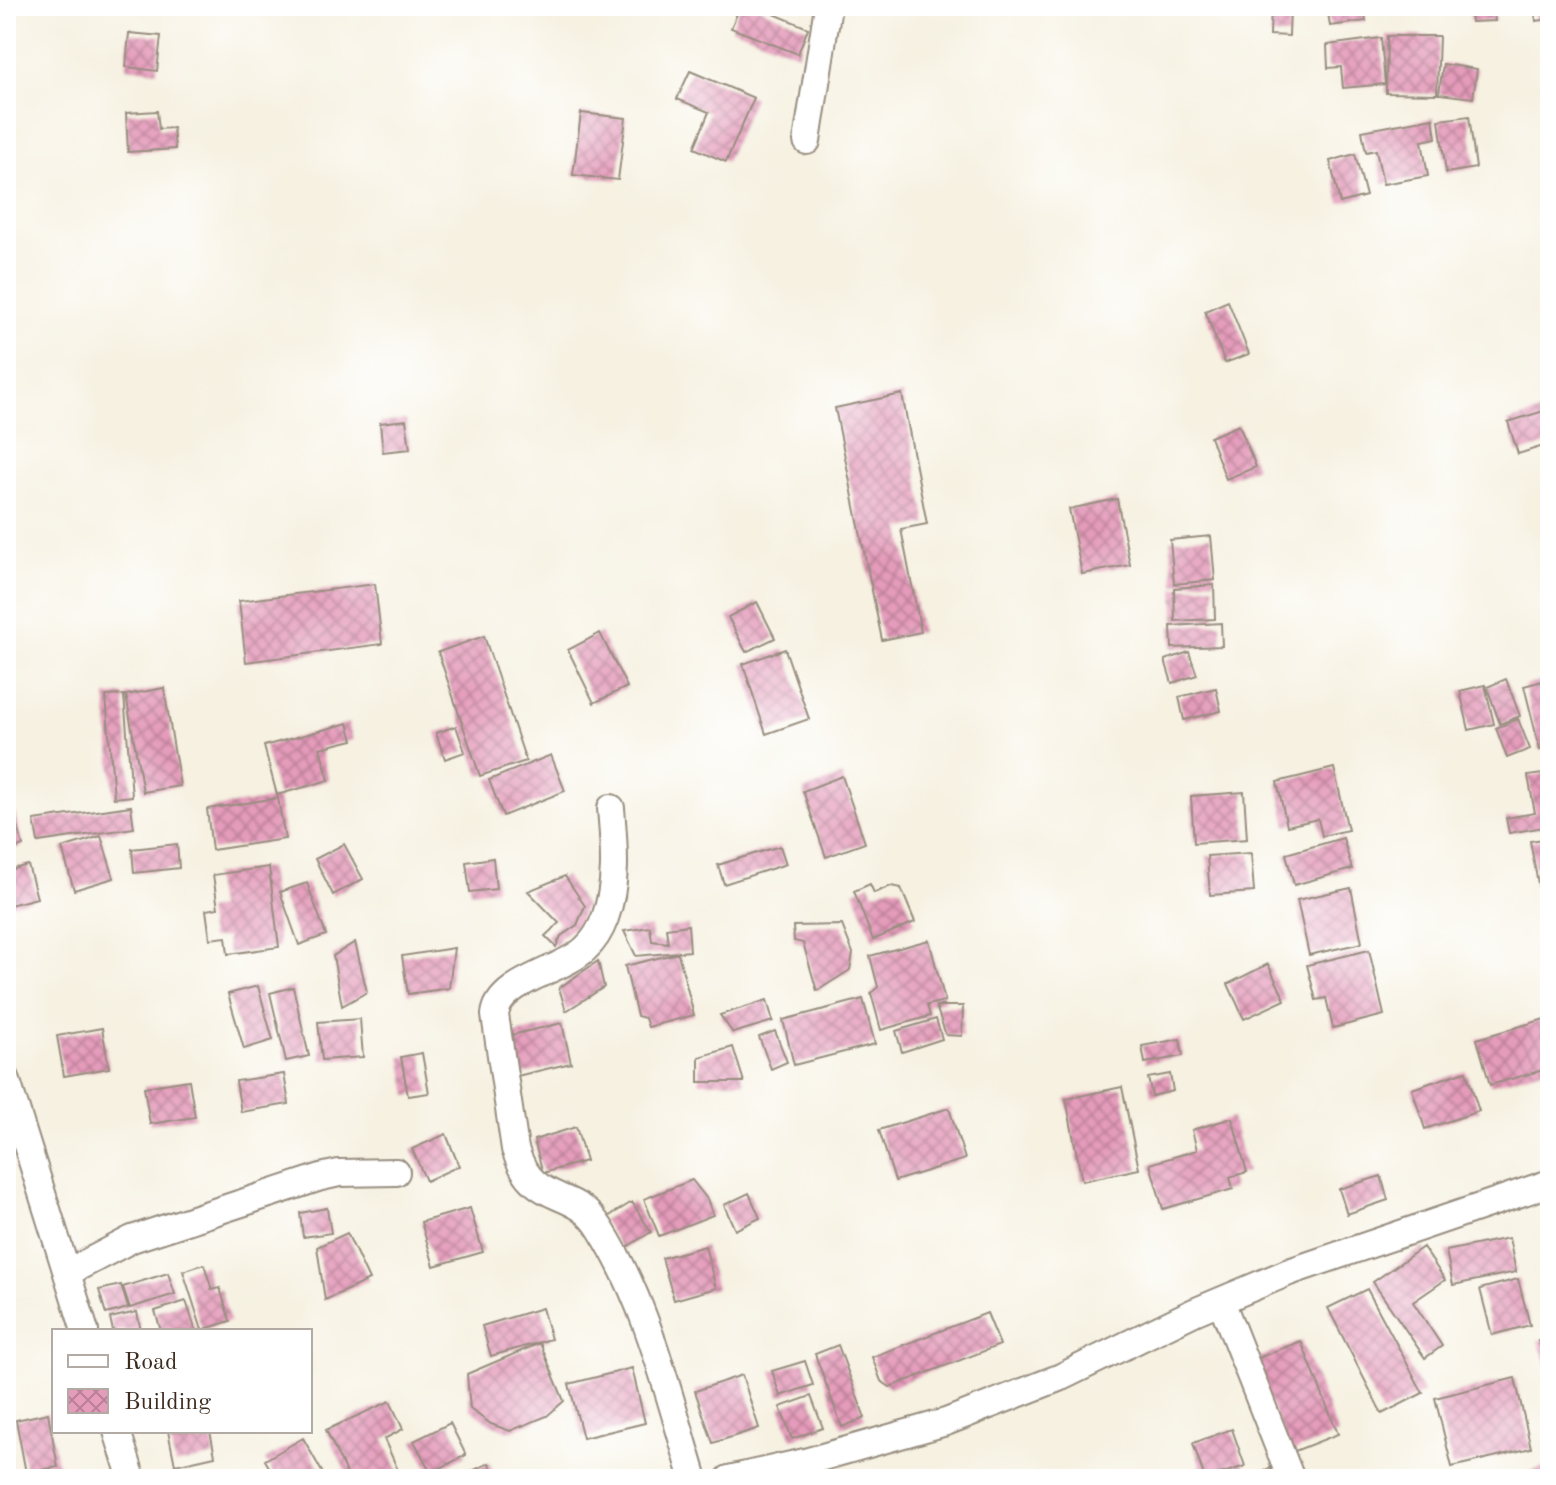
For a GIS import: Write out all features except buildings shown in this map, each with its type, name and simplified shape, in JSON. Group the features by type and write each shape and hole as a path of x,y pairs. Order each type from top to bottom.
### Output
{"street":[{"path":"807,141 828,6"},
{"path":"611,808 615,864 612,892 595,937 570,960 508,991 496,1006 495,1015 515,1149 521,1169 536,1186 573,1203 593,1217 609,1242 640,1305 694,1479"},
{"path":"6,1078 84,1329"},
{"path":"67,1273 132,1239 321,1177 339,1173 396,1172"},
{"path":"729,1479 805,1462 946,1422 1061,1377 1289,1272 1550,1183"},
{"path":"1221,1301 1291,1479"},
{"path":"118,1433 132,1479"}]}
